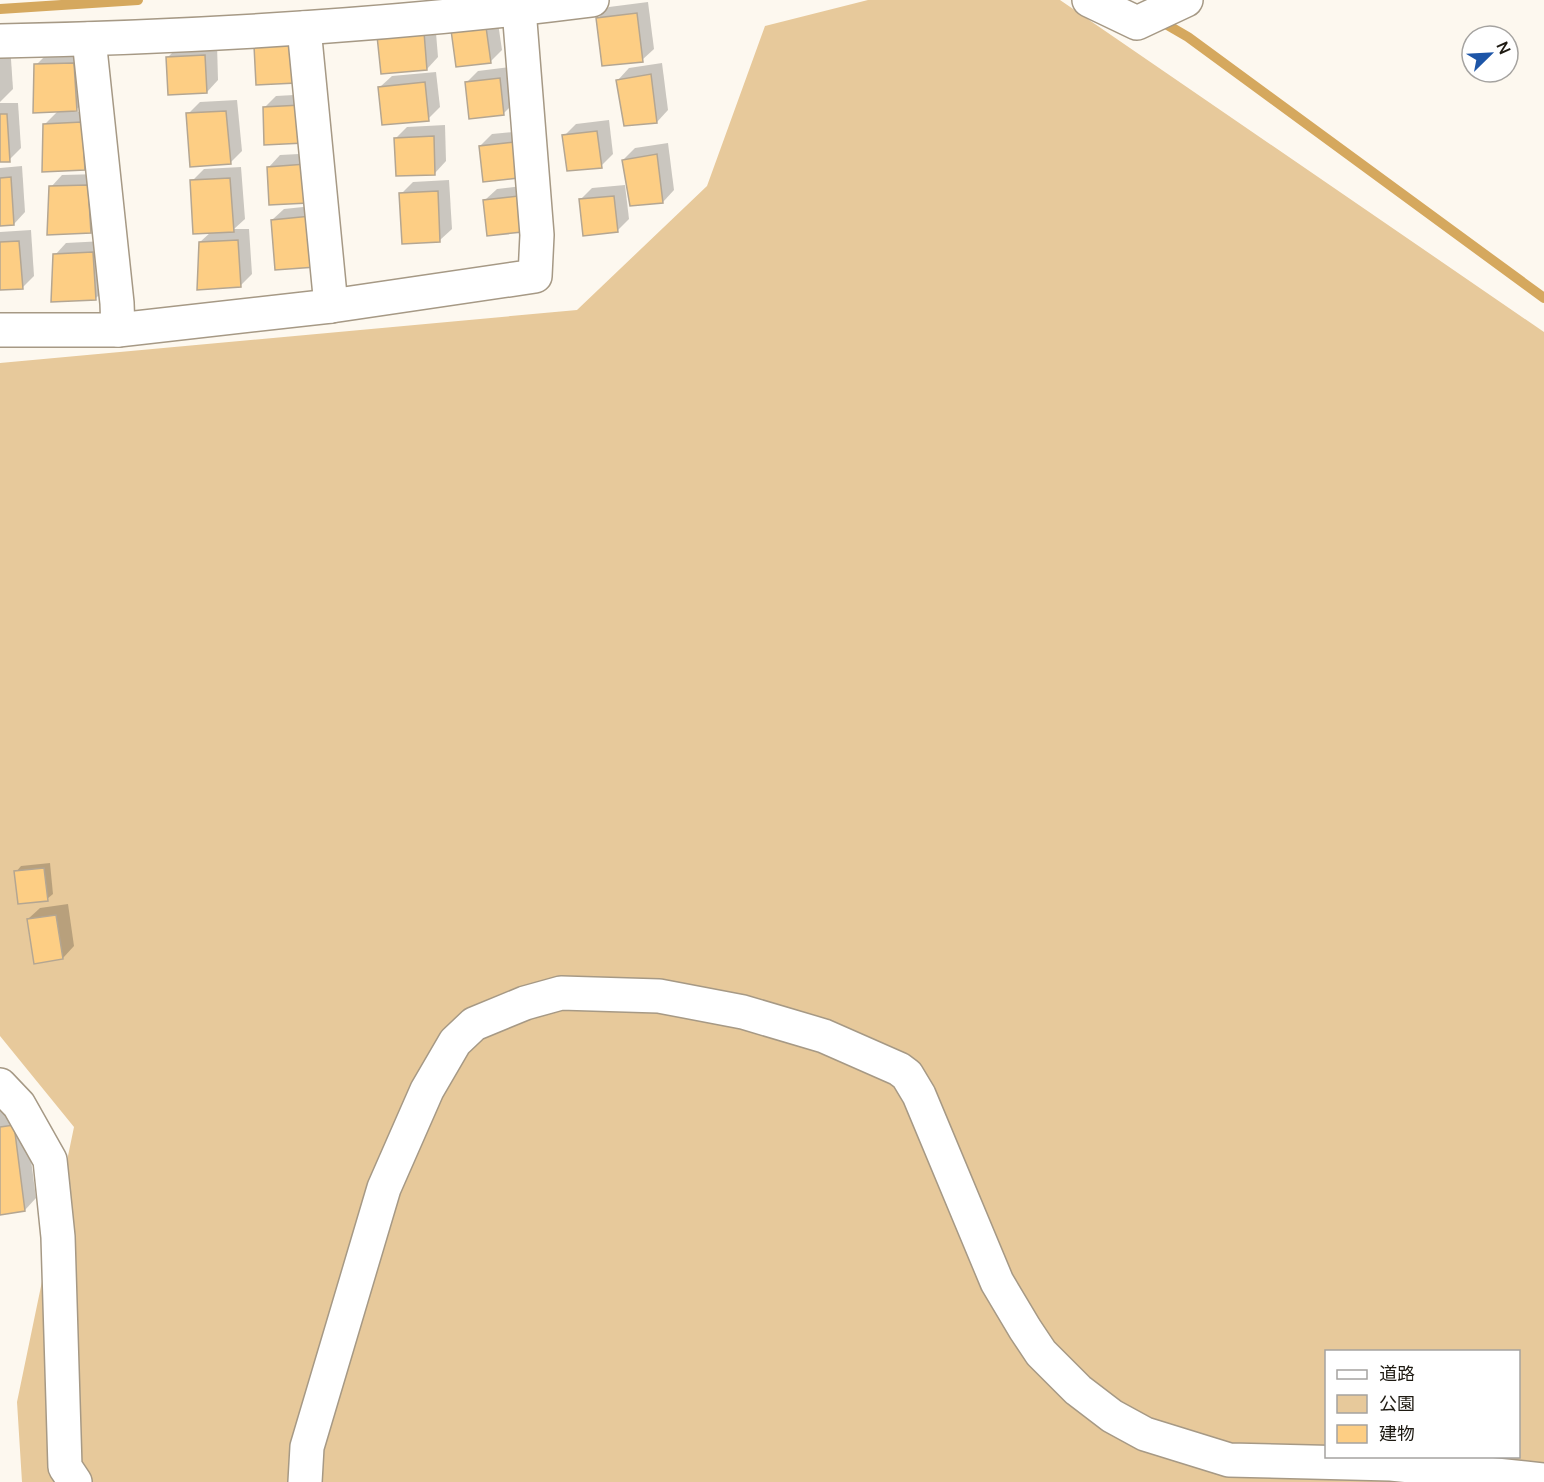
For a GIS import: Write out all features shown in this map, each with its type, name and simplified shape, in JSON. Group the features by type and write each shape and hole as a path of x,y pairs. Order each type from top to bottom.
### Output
{"street":[{"path":"0,41 89,39 304,28 519,9 592,0"},
{"path":"1089,0 1137,23 1168,8"},
{"path":"0,330 118,330 331,306 535,276 537,235 519,9"},
{"path":"304,28 331,306"},
{"path":"89,39 118,330"},
{"path":"305,1482 308,1447 384,1188 427,1090 455,1042 474,1024 525,1003 561,993 660,996 742,1012 824,1036 899,1069 907,1075 919,1095 997,1282 1025,1329 1041,1353 1078,1390 1112,1416 1145,1434 1229,1460 1391,1464 1544,1480"},
{"path":"0,1085 19,1105 50,1160 58,1237 65,1467 75,1482"}],"green space":[{"path":"868,0 1060,0 1544,332 1544,1482 22,1482 17,1402 74,1127 0,1036 0,363 577,310 707,186 765,26"}],"building":[{"path":"637,13 643,62 602,66 596,18"},
{"path":"486,27 491,63 456,67 451,30"},
{"path":"424,32 427,70 381,74 377,36"},
{"path":"293,44 296,83 256,85 254,46"},
{"path":"205,55 207,93 168,95 166,57"},
{"path":"74,63 77,111 33,113 34,64"},
{"path":"651,74 657,123 624,126 616,80"},
{"path":"500,78 504,115 469,119 465,82"},
{"path":"425,82 429,121 382,125 378,87"},
{"path":"301,105 304,143 264,145 263,107"},
{"path":"226,111 231,164 190,167 186,113"},
{"path":"0,114 7,114 10,162 0,162"},
{"path":"82,122 85,170 42,172 43,124"},
{"path":"597,131 602,168 567,171 562,135"},
{"path":"434,136 435,175 396,176 394,138"},
{"path":"514,142 518,178 483,182 479,146"},
{"path":"657,154 663,203 630,206 622,160"},
{"path":"306,164 308,203 269,205 267,167"},
{"path":"11,177 14,225 0,226 0,178"},
{"path":"230,178 234,232 193,234 190,180"},
{"path":"88,185 91,233 47,235 49,186"},
{"path":"438,191 440,242 402,244 399,193"},
{"path":"518,196 522,232 487,236 483,200"},
{"path":"614,196 618,232 583,236 579,199"},
{"path":"311,216 316,267 275,270 271,220"},
{"path":"238,240 241,287 197,290 199,242"},
{"path":"19,241 23,289 0,290 0,242"},
{"path":"93,252 96,300 51,302 53,254"},
{"path":"44,868 48,901 18,904 14,871"},
{"path":"56,915 63,959 34,964 27,919"},
{"path":"14,1125 25,1211 0,1215 0,1127"}],"waterway":[{"path":"0,9 138,0"},
{"path":"1157,19 1188,37 1544,298"}]}
